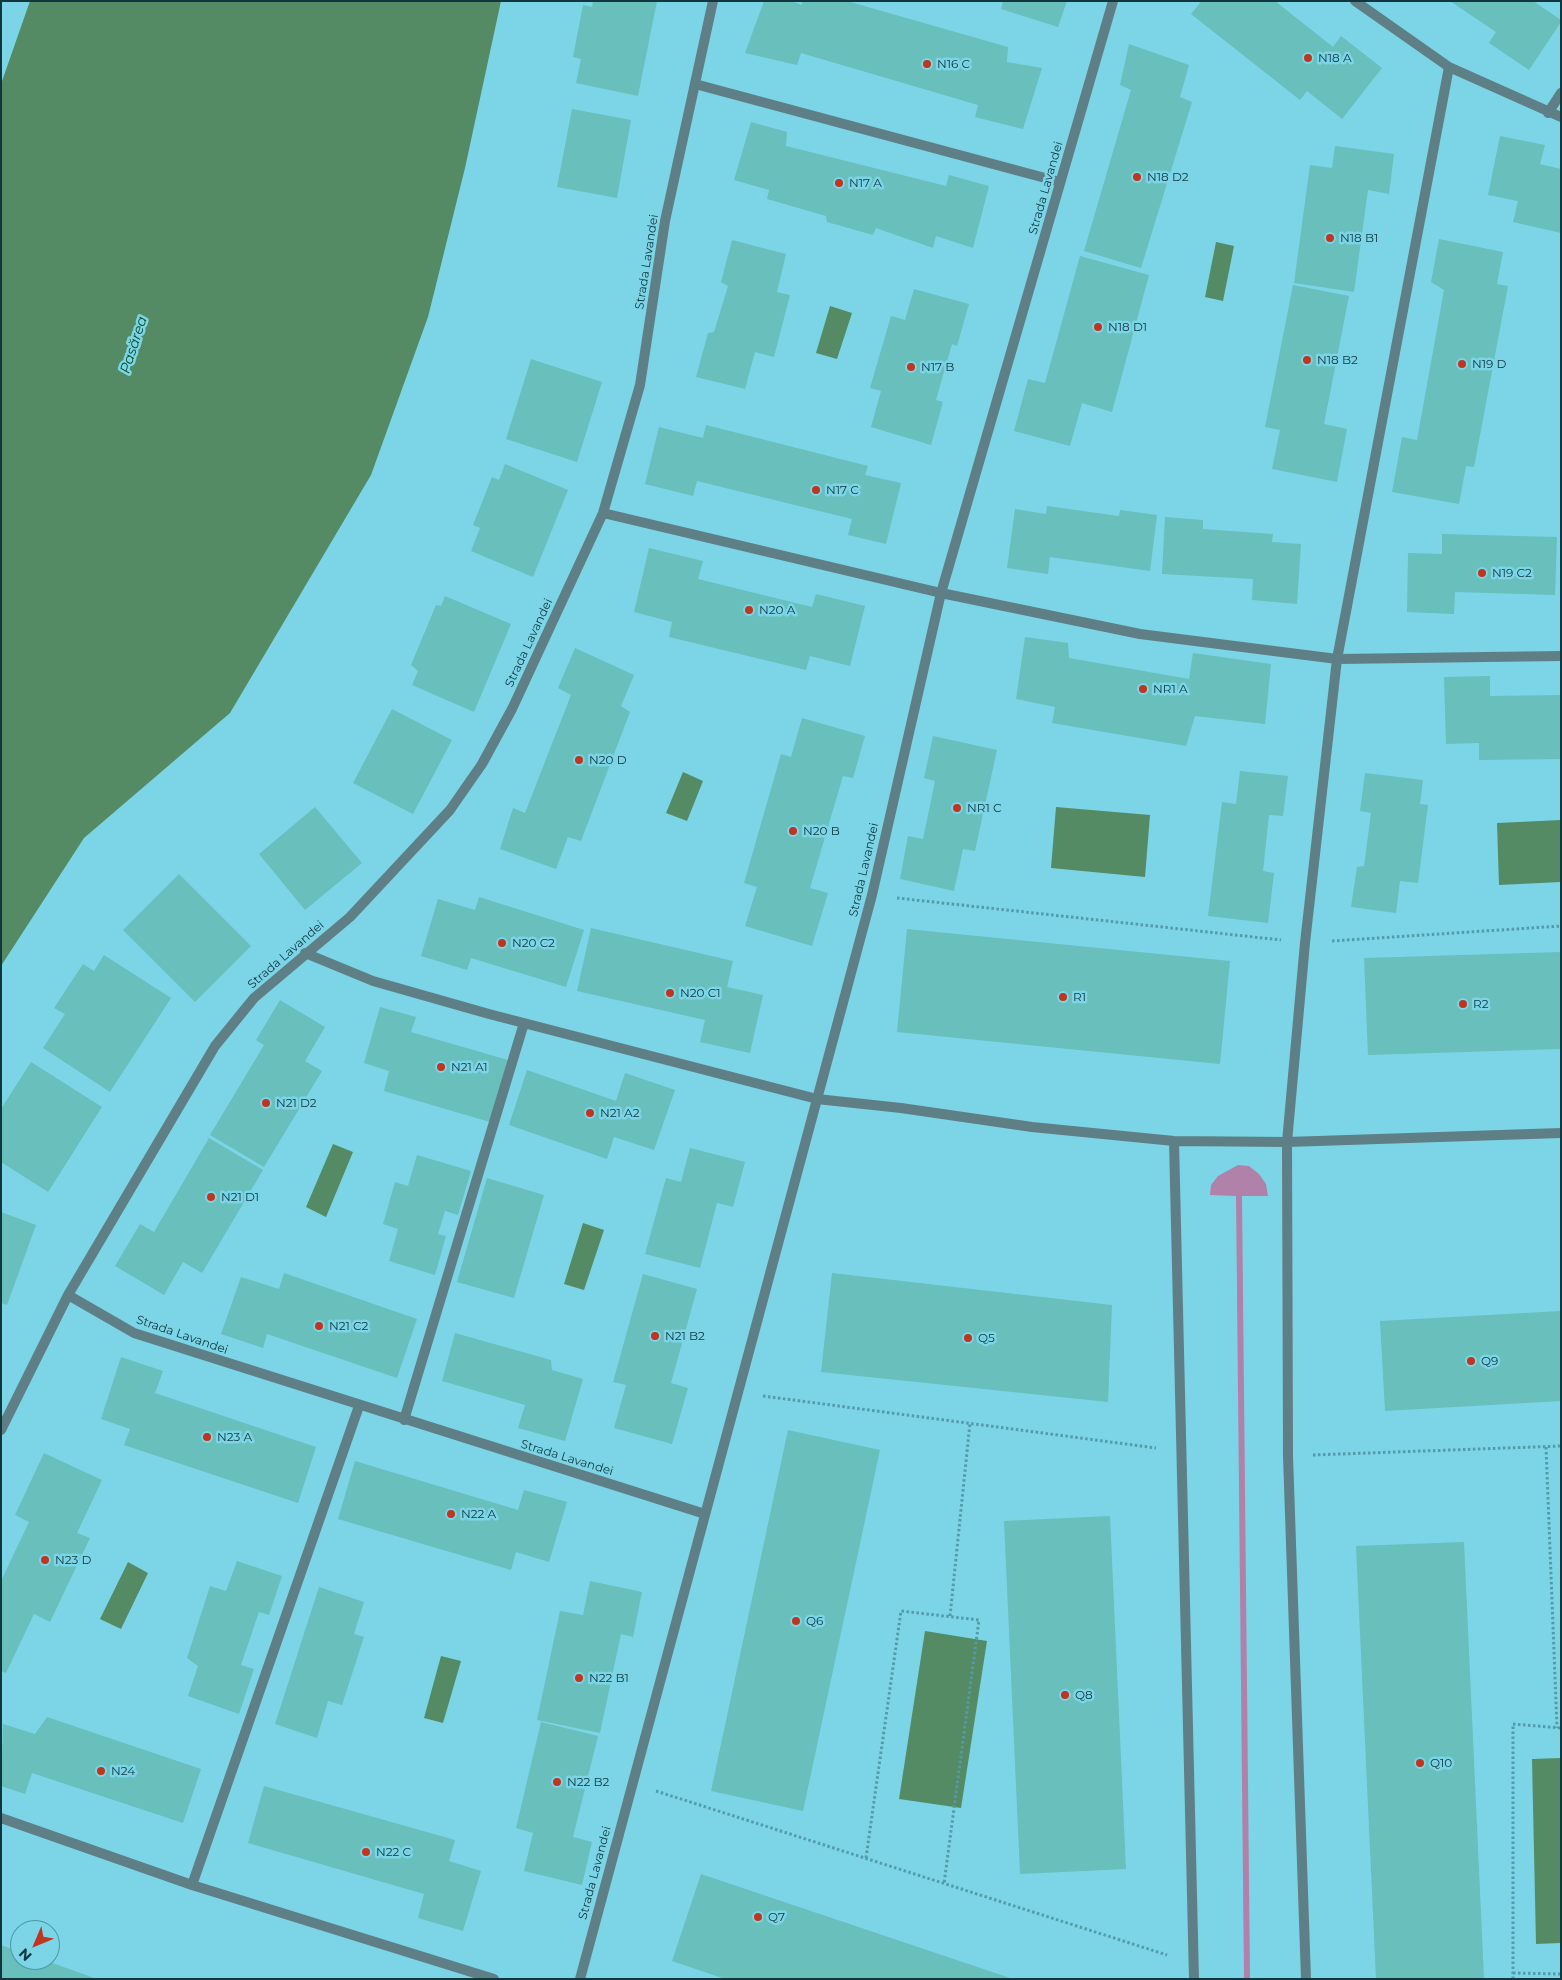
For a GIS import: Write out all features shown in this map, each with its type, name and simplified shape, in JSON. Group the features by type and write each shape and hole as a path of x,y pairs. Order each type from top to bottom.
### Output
{"street":[{"name":"Strada Lavandei","path":"705,1514 359,1406 134,1333 68,1295 215,1046 254,998 305,953 350,917 450,810 482,764 512,709 603,513 640,384 665,221 712,1"},
{"name":"Strada Lavandei","path":"580,1979 872,895 941,593 1113,1"},
{"path":"1355,1 1448,67 1548,113 1561,117"},
{"path":"1306,1979 1288,1456 1287,1142 1305,943 1337,659 1448,67"},
{"path":"695,84 1060,182"},
{"path":"1548,113 1561,93"},
{"path":"603,513 941,593 1140,634 1337,659 1561,656"},
{"path":"305,953 373,980 524,1023 817,1099 901,1108 1032,1127 1174,1141 1287,1142 1561,1133"},
{"path":"404,1420 524,1023"},
{"path":"1174,1141 1194,1979"},
{"path":"1,1430 68,1295"},
{"path":"192,1885 359,1406"},
{"path":"1,1818 192,1885 494,1979"}],"path":[{"path":"872,895 1305,943 1561,926"},
{"path":"738,1393 1182,1451"},
{"path":"950,1616 970,1423"},
{"path":"1288,1456 1561,1446"},
{"path":"1512,1979 1513,1724 1559,1728 1546,1447"},
{"path":"866,1858 902,1611 979,1620 944,1884"},
{"path":"632,1783 1194,1963"},
{"path":"1513,1973 1561,1974"}],"shaded area":[{"path":"1238,1165 1249,1166 1259,1174 1266,1184 1268,1196 1242,1196 1250,1979 1244,1979 1236,1196 1210,1195 1211,1185 1218,1176"}],"water":[{"name":"Pasărea","path":"30,1 501,1 465,168 428,317 371,475 230,713 84,838 1,966 1,84"},
{"path":"1216,242 1234,246 1223,301 1205,297"},
{"path":"830,306 852,313 837,359 816,353"},
{"path":"683,772 703,781 687,821 666,813"},
{"path":"1056,807 1150,815 1145,877 1051,868"},
{"path":"1561,820 1561,882 1499,885 1497,823"},
{"path":"333,1144 353,1152 326,1217 306,1207"},
{"path":"583,1223 604,1230 584,1290 564,1284"},
{"path":"128,1562 148,1573 121,1629 100,1619"},
{"path":"925,1631 987,1641 961,1808 899,1799"},
{"path":"441,1656 461,1661 443,1723 424,1718"},
{"path":"1561,1758 1561,1943 1536,1944 1532,1759"}],"building":[{"path":"593,1 657,1 638,96 576,83 581,59 573,57 583,5 592,7"},
{"name":"N16 C","path":"764,1 791,1 802,5 802,1 847,1 1008,47 1007,62 1042,68 1023,129 975,117 978,105 801,53 797,65 745,53"},
{"path":"1003,1 1067,1 1058,27 1001,9"},
{"name":"N18 A","path":"1198,1 1275,1 1333,47 1341,36 1382,68 1342,119 1307,91 1300,100 1191,14 1200,3"},
{"path":"1450,1 1533,1 1561,20 1561,22 1529,70 1489,43 1496,32"},
{"name":"N18 D2","path":"1129,44 1189,65 1180,97 1192,102 1141,268 1084,251 1131,90 1120,85"},
{"path":"572,109 631,120 617,198 557,187"},
{"name":"N17 A","path":"751,122 787,132 786,146 946,186 949,175 989,186 973,248 936,236 933,248 876,228 873,235 827,222 826,216 767,199 769,190 734,180"},
{"path":"1500,136 1545,145 1540,164 1561,169 1561,233 1513,222 1518,201 1488,195"},
{"name":"N18 B1","path":"1335,146 1394,154 1389,194 1368,190 1354,292 1294,283 1310,165 1332,168"},
{"name":"N19 D","path":"1439,239 1503,252 1497,284 1508,286 1474,467 1466,466 1459,504 1392,492 1402,437 1417,440 1444,290 1431,282"},
{"path":"732,240 786,254 777,292 790,295 774,357 755,352 745,389 696,377 708,333 714,332 728,286 721,282"},
{"name":"N18 D1","path":"1080,256 1149,275 1112,412 1082,403 1070,446 1014,431 1028,379 1045,383"},
{"name":"N18 B2","path":"1293,285 1349,296 1324,424 1347,429 1337,482 1272,469 1280,430 1265,427"},
{"name":"N17 B","path":"914,289 969,304 957,346 952,344 936,400 943,402 931,445 871,427 881,391 870,388 891,316 905,320"},
{"path":"531,359 602,382 577,462 506,439"},
{"name":"N17 C","path":"706,425 868,466 865,475 901,483 886,544 848,535 852,519 697,481 693,496 645,484 659,427 703,438"},
{"path":"505,464 568,490 533,577 471,551 480,528 473,525 492,477 499,480"},
{"path":"1047,506 1119,516 1120,510 1157,515 1150,571 1050,557 1048,574 1007,568 1015,509 1046,514"},
{"path":"1165,517 1203,520 1203,529 1273,534 1272,542 1301,544 1297,604 1252,600 1253,579 1162,574"},
{"name":"N19 C2","path":"1442,534 1557,537 1555,595 1455,592 1454,614 1407,612 1408,553 1442,554"},
{"name":"N20 A","path":"649,548 703,561 698,579 812,607 816,594 865,606 850,666 810,656 806,670 669,637 672,622 634,612"},
{"path":"445,596 511,624 474,712 412,685 418,671 411,665 436,605 441,606"},
{"name":"NR1 A","path":"1025,637 1068,643 1069,658 1189,679 1193,653 1271,664 1265,724 1195,716 1186,746 1052,723 1055,707 1016,699"},
{"name":"N20 D","path":"575,648 634,675 621,706 630,712 581,841 568,837 556,869 500,849 513,808 525,813 571,695 558,688"},
{"path":"1490,676 1490,696 1561,695 1561,759 1479,760 1479,743 1446,744 1444,677"},
{"path":"392,709 452,740 413,814 353,783"},
{"name":"N20 B","path":"802,718 865,736 853,778 843,776 810,888 828,893 812,946 745,926 757,887 744,883 781,754 791,757"},
{"name":"NR1 C","path":"933,736 997,750 975,851 963,849 954,891 900,879 908,836 923,839 935,781 924,778"},
{"path":"1240,771 1288,776 1283,816 1269,815 1263,871 1274,873 1268,923 1208,916 1222,802 1236,804"},
{"path":"1365,773 1423,780 1420,804 1428,805 1418,883 1400,881 1396,913 1351,907 1357,867 1364,866 1371,813 1360,811"},
{"path":"315,807 362,863 305,910 259,854"},
{"path":"179,874 251,946 195,1002 123,930"},
{"name":"N20 C2","path":"479,897 584,930 566,987 471,958 467,970 421,956 438,899 475,910"},
{"name":"N20 C1","path":"591,928 733,961 727,987 763,995 750,1053 700,1042 705,1020 577,991"},
{"name":"R1","path":"907,929 1230,961 1220,1064 897,1032"},
{"name":"R2","path":"1561,952 1561,1049 1368,1055 1364,958"},
{"path":"104,955 171,998 110,1092 43,1048 65,1014 54,1008 83,964 94,971"},
{"name":"N21 D2","path":"280,1000 325,1027 305,1061 322,1071 264,1167 210,1135 264,1045 256,1040"},
{"name":"N21 A1","path":"380,1007 416,1017 411,1032 508,1060 490,1122 384,1091 389,1071 364,1063"},
{"path":"31,1062 102,1107 48,1192 1,1162 1,1109"},
{"name":"N21 A2","path":"527,1070 616,1101 625,1073 675,1090 654,1150 614,1137 607,1159 509,1125"},
{"name":"N21 D1","path":"209,1138 263,1170 202,1273 183,1262 164,1295 115,1266 140,1224 154,1232"},
{"path":"690,1148 745,1162 733,1207 717,1203 700,1268 645,1254 666,1178 681,1182"},
{"path":"417,1155 471,1171 458,1215 445,1211 438,1234 446,1236 435,1275 389,1261 398,1229 383,1224 395,1182 408,1186"},
{"path":"487,1178 544,1195 514,1298 457,1282"},
{"path":"1,1212 36,1225 7,1305 1,1303"},
{"name":"N21 C2","path":"284,1273 417,1319 397,1378 267,1334 263,1348 221,1334 241,1277 279,1289"},
{"name":"Q5","path":"832,1273 1112,1305 1108,1402 821,1372"},
{"name":"N21 B2","path":"643,1274 697,1289 671,1383 688,1388 672,1444 614,1428 626,1385 613,1382"},
{"name":"Q9","path":"1561,1311 1561,1401 1385,1411 1380,1321"},
{"path":"455,1333 551,1360 552,1370 583,1379 565,1441 518,1428 525,1405 442,1381"},
{"name":"N23 A","path":"121,1357 163,1371 155,1393 316,1447 298,1503 124,1445 130,1429 101,1419"},
{"name":"Q6","path":"788,1430 880,1450 803,1811 711,1791"},
{"name":"N23 D","path":"44,1453 102,1480 77,1533 90,1538 50,1622 34,1614 6,1673 1,1671 1,1581 29,1522 15,1515"},
{"name":"N22 A","path":"355,1461 518,1510 524,1490 567,1502 549,1562 516,1552 511,1570 338,1519"},
{"name":"Q8","path":"1110,1516 1126,1869 1020,1874 1004,1521"},
{"name":"Q10","path":"1464,1542 1484,1979 1376,1979 1356,1546"},
{"path":"237,1561 282,1576 269,1615 259,1612 241,1665 254,1669 239,1714 188,1696 198,1666 187,1658 210,1586 226,1591"},
{"name":"N22 B1","path":"590,1581 642,1592 633,1637 621,1634 600,1733 537,1720 560,1611 583,1615"},
{"path":"319,1587 364,1602 354,1634 364,1637 342,1705 328,1701 317,1738 275,1724"},
{"name":"N24","path":"47,1717 201,1769 183,1823 32,1773 25,1794 1,1786 3,1724 35,1734"},
{"name":"N22 B2","path":"541,1722 598,1736 573,1837 592,1842 582,1885 524,1871 533,1833 516,1828"},
{"name":"N22 C","path":"264,1786 455,1840 449,1861 481,1871 463,1931 418,1918 424,1894 248,1843"},
{"name":"Q7","path":"701,1874 1010,1979 725,1979 672,1961"},
{"path":"1,1945 10,1948 10,1970 60,1970 60,1966 97,1979 1,1979"}],"place":[{"name":"N18 A","path":"1308,58"},
{"name":"N16 C","path":"927,64"},
{"name":"N18 D2","path":"1137,177"},
{"name":"N17 A","path":"839,183"},
{"name":"N18 B1","path":"1330,238"},
{"name":"N18 D1","path":"1098,327"},
{"name":"N18 B2","path":"1307,360"},
{"name":"N19 D","path":"1462,364"},
{"name":"N17 B","path":"911,367"},
{"name":"N17 C","path":"816,490"},
{"name":"N19 C2","path":"1482,573"},
{"name":"N20 A","path":"749,610"},
{"name":"NR1 A","path":"1143,689"},
{"name":"N20 D","path":"579,760"},
{"name":"NR1 C","path":"957,808"},
{"name":"N20 B","path":"793,831"},
{"name":"N20 C2","path":"502,943"},
{"name":"N20 C1","path":"670,993"},
{"name":"R1","path":"1063,997"},
{"name":"R2","path":"1463,1004"},
{"name":"N21 A1","path":"441,1067"},
{"name":"N21 D2","path":"266,1103"},
{"name":"N21 A2","path":"590,1113"},
{"name":"N21 D1","path":"211,1197"},
{"name":"N21 C2","path":"319,1326"},
{"name":"N21 B2","path":"655,1336"},
{"name":"Q5","path":"968,1338"},
{"name":"Q9","path":"1471,1361"},
{"name":"N23 A","path":"207,1437"},
{"name":"N22 A","path":"451,1514"},
{"name":"N23 D","path":"45,1560"},
{"name":"Q6","path":"796,1621"},
{"name":"N22 B1","path":"579,1678"},
{"name":"Q8","path":"1065,1695"},
{"name":"Q10","path":"1420,1763"},
{"name":"N24","path":"101,1771"},
{"name":"N22 B2","path":"557,1782"},
{"name":"N22 C","path":"366,1852"},
{"name":"Q7","path":"758,1917"}]}
